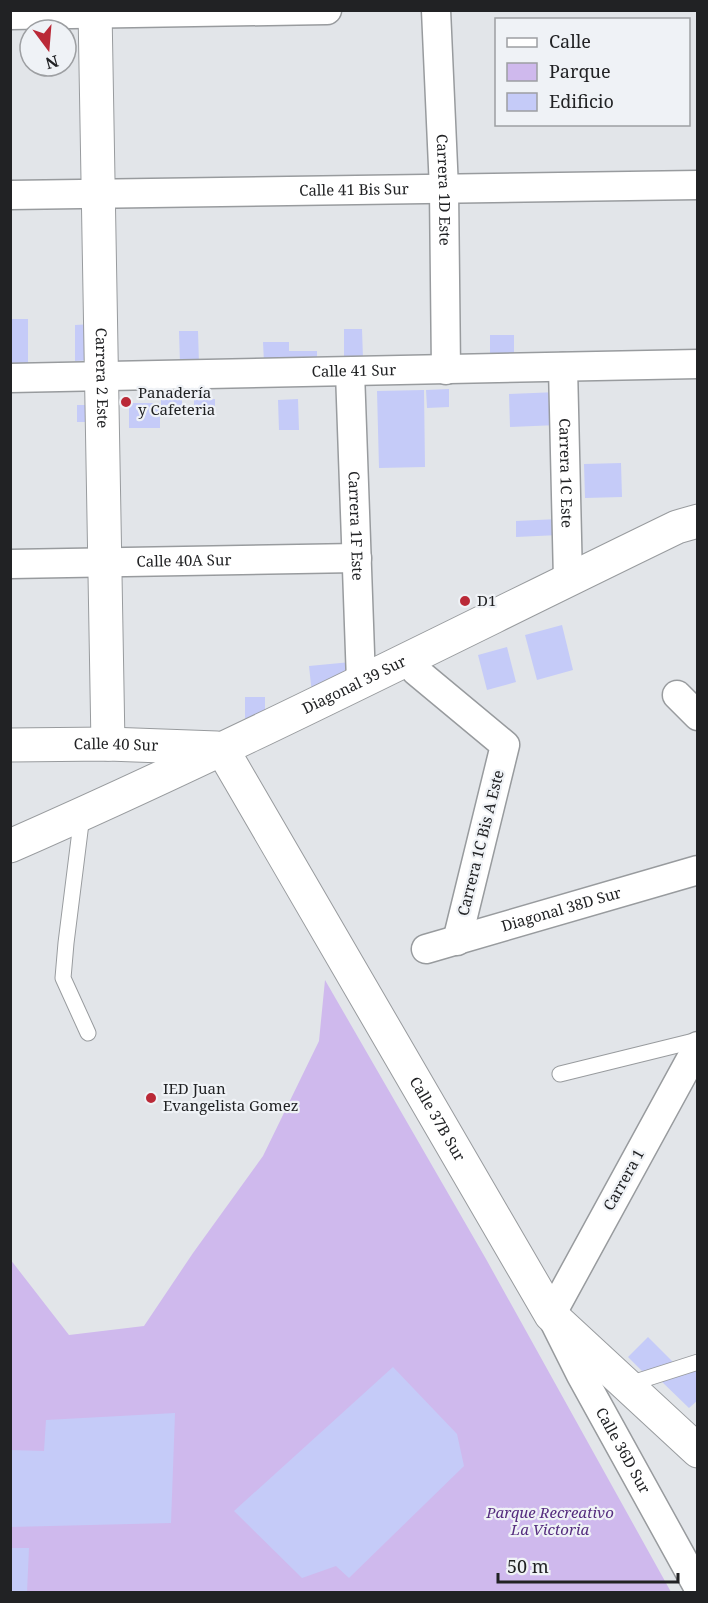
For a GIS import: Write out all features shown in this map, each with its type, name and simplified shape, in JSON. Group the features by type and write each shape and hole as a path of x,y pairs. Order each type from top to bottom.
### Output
{"street":[{"path":"10,15 327,10"},
{"name":"Carrera 1D Este","path":"436,10 444,189 446,370"},
{"name":"Carrera 2 Este","path":"95,12 108,744"},
{"name":"Calle 41 Bis Sur","path":"10,195 698,185"},
{"name":"Calle 41 Sur","path":"10,378 698,364"},
{"name":"Carrera 1C Este","path":"562,367 568,580"},
{"name":"Carrera 1F Este","path":"350,372 361,681"},
{"name":"Diagonal 39 Sur","path":"10,846 222,749 677,526 696,521"},
{"name":"Calle 40A Sur","path":"10,564 357,558"},
{"name":"Carrera 1C Bis A Este","path":"406,659 416,671 505,746 457,940"},
{"path":"677,695 698,716"},
{"name":"Calle 40 Sur","path":"10,745 108,744 222,749"},
{"name":"Calle 37B Sur","path":"222,749 551,1315 698,1451"},
{"name":"Diagonal 38D Sur","path":"426,950 698,870"},
{"name":"Carrera 1","path":"551,1315 698,1046"},
{"name":"Calle 36D Sur","path":"551,1315 698,1587"}],"lane":[{"path":"82,814 63,978 88,1033"},
{"path":"561,1074 698,1040"},
{"path":"626,1385 698,1362"}],"green space":[{"name":"Parque Recreativo La Victoria","path":"325,980 486,1259 671,1592 11,1592 10,1259 69,1335 144,1326 263,1156 319,1041"}],"building":[{"path":"10,319 28,319 28,363 10,363"},
{"path":"94,324 91,360 75,361 75,325"},
{"path":"344,329 362,329 363,359 344,360"},
{"path":"179,331 198,331 199,364 180,365"},
{"path":"490,335 514,335 514,357 490,358"},
{"path":"263,342 289,342 289,351 317,351 317,363 264,363"},
{"path":"449,389 449,407 427,408 426,390"},
{"path":"424,390 425,467 379,468 377,391"},
{"path":"558,392 558,425 510,427 509,394"},
{"path":"161,397 182,397 182,413 161,413"},
{"path":"215,399 215,417 194,417 194,400"},
{"path":"298,399 299,430 279,430 278,400"},
{"path":"129,403 160,403 160,428 129,428"},
{"path":"77,405 88,405 89,422 77,422"},
{"path":"621,463 622,497 585,498 584,464"},
{"path":"558,519 559,535 516,537 516,521"},
{"path":"562,625 573,670 537,680 525,635"},
{"path":"507,647 516,682 487,690 478,655"},
{"path":"351,662 352,675 312,694 309,666"},
{"path":"245,697 265,697 265,721 245,730"},
{"path":"648,1337 675,1364 643,1372 628,1357"},
{"path":"393,1367 457,1434 464,1466 349,1578 336,1566 302,1578 234,1511"},
{"path":"698,1368 698,1400 689,1408 658,1378"},
{"path":"175,1413 171,1523 10,1527 10,1450 44,1451 46,1420"},
{"path":"10,1548 29,1548 27,1592 10,1592"}],"place":[{"name":"Panadería y Cafeteria","path":"126,402"},
{"name":"D1","path":"465,601"},
{"name":"IED Juan Evangelista Gomez","path":"151,1098"}]}
